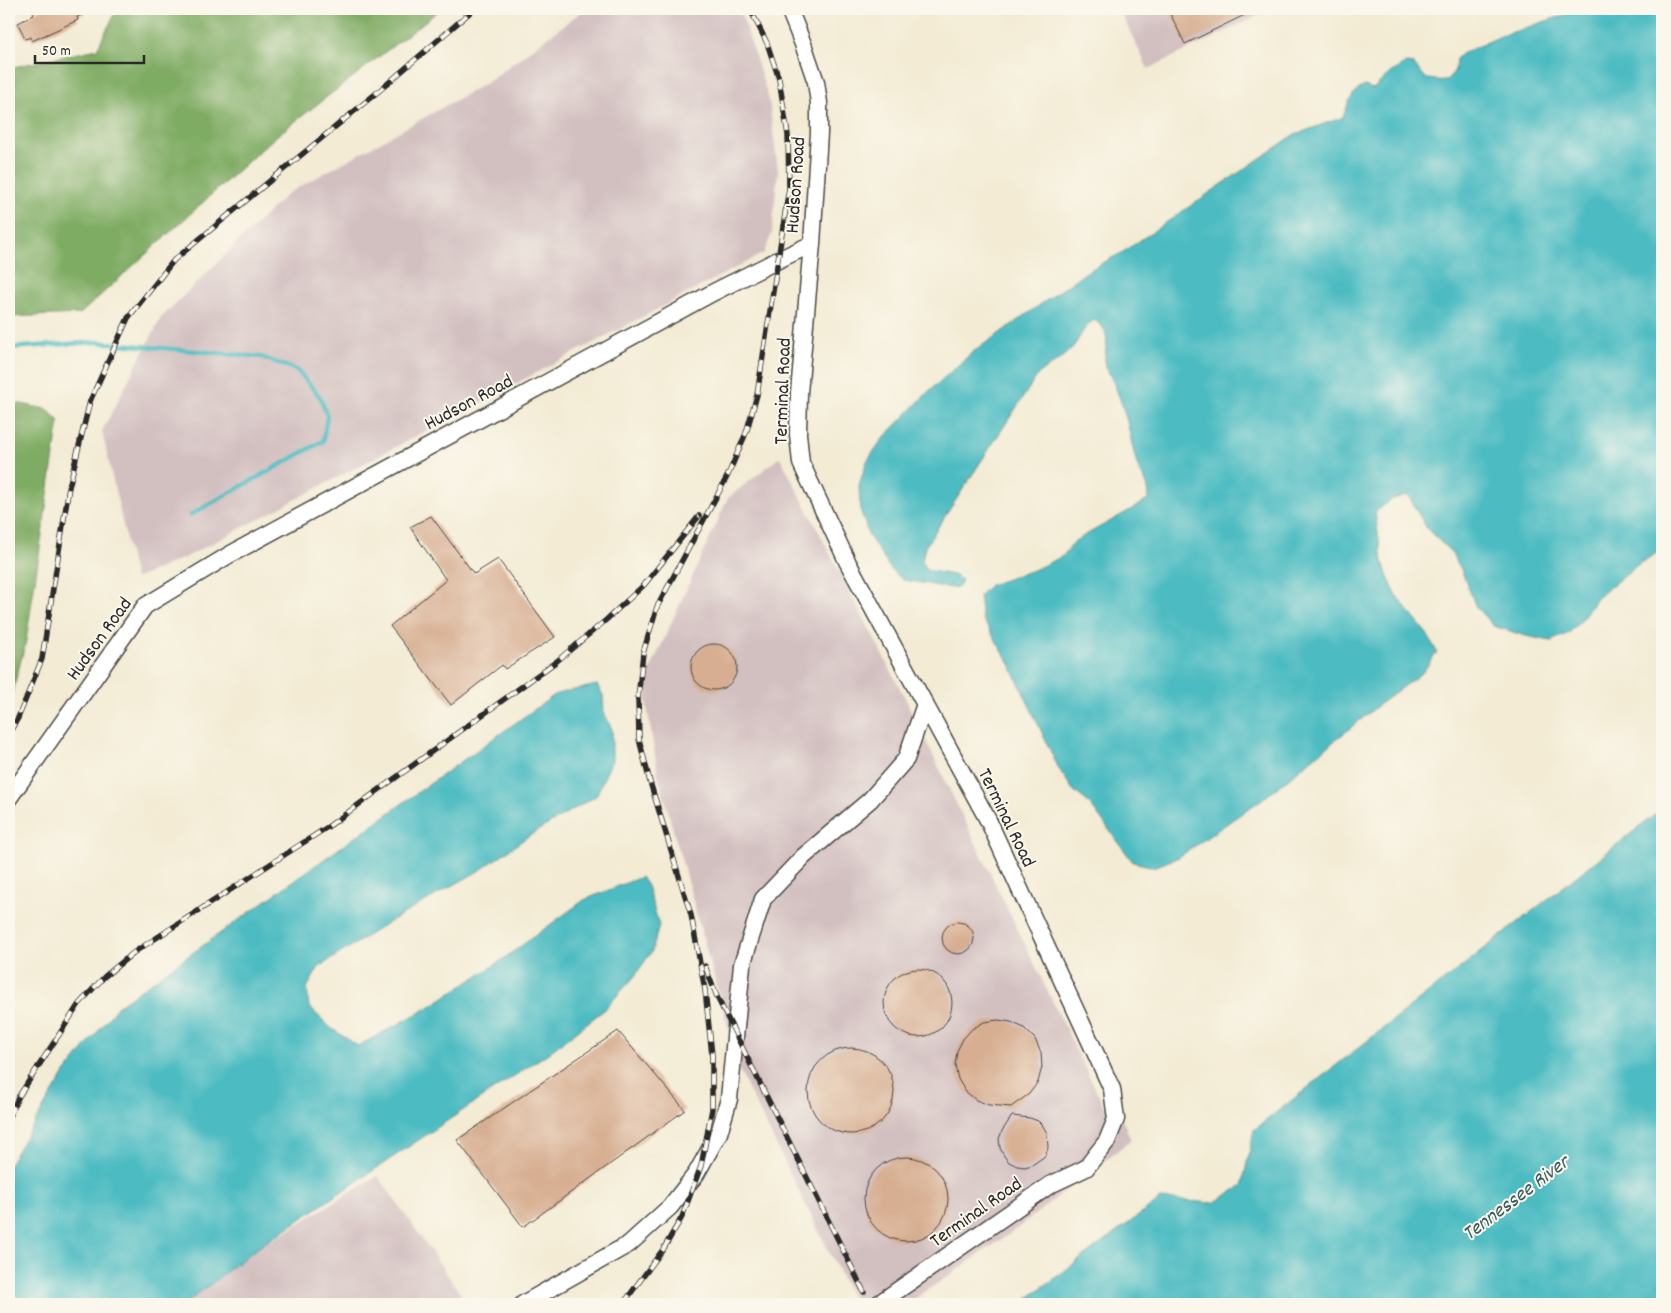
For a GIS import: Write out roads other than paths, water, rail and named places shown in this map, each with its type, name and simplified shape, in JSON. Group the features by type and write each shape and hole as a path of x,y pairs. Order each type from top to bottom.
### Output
{"street":[{"name":"Hudson Road","path":"9,798 145,606 229,555 714,292 812,244 819,104 816,82 789,9"},
{"name":"Terminal Road","path":"812,244 799,393 798,434 801,463 848,562 1001,847 1112,1089 1116,1119 1108,1141 1086,1168 1050,1185 878,1304"},
{"path":"523,1304 629,1244 670,1207 696,1174 719,1133 729,1099 742,966 763,900 804,856 870,800 906,759 925,704"}],"water":[{"path":"1582,9 1662,9 1662,550 1640,563 1597,597 1581,621 1569,633 1551,641 1493,626 1476,607 1461,569 1450,551 1427,529 1408,495 1393,499 1375,512 1381,554 1387,575 1397,597 1427,634 1437,652 1423,672 1386,699 1268,795 1179,857 1154,867 1133,862 1089,803 1073,790 1059,769 1009,662 982,618 979,596 990,585 1036,569 1063,556 1075,541 1148,500 1148,488 1136,461 1120,398 1105,363 1107,337 1105,331 1094,320 1087,326 1068,352 1039,373 925,547 922,561 926,570 953,575 962,580 959,587 951,588 903,580 891,570 869,536 860,509 859,485 867,461 881,441 928,392 973,352 1088,271 1123,252 1294,135 1343,117 1351,98 1360,88 1365,86 1373,89 1390,73 1406,63 1413,64 1427,79 1447,81 1455,70 1456,59 1461,54 1501,36"},
{"path":"597,685 603,695 604,714 612,729 612,760 596,796 527,837 482,869 389,922 319,967 307,988 309,1007 331,1028 358,1046 424,1010 495,965 584,900 641,877 647,886 659,925 652,951 634,977 604,1010 547,1054 253,1251 185,1304 9,1304 9,1164 65,1073 118,1006 556,694"},
{"name":"Tennessee River","path":"1662,809 1662,1304 1020,1304 1161,1199 1213,1203 1242,1186 1254,1130"}],"waterway":[{"path":"9,348 97,342 261,357 297,370 320,397 327,416 323,441 190,515"}],"railway":[{"path":"9,733 18,718 42,659 69,487 90,401 128,318 174,260 380,90 474,9"},
{"path":"623,1304 664,1248 682,1217 701,1166 712,1109 712,1055 705,990 691,915 650,782 639,739 638,698 643,653 657,607 728,475 746,433 757,395 789,188 788,135 779,79 767,43 750,9"},
{"path":"9,1116 19,1096 79,1004 105,976 133,953 329,826 557,661 644,585 699,516"},
{"path":"705,966 718,999 864,1292"}]}
